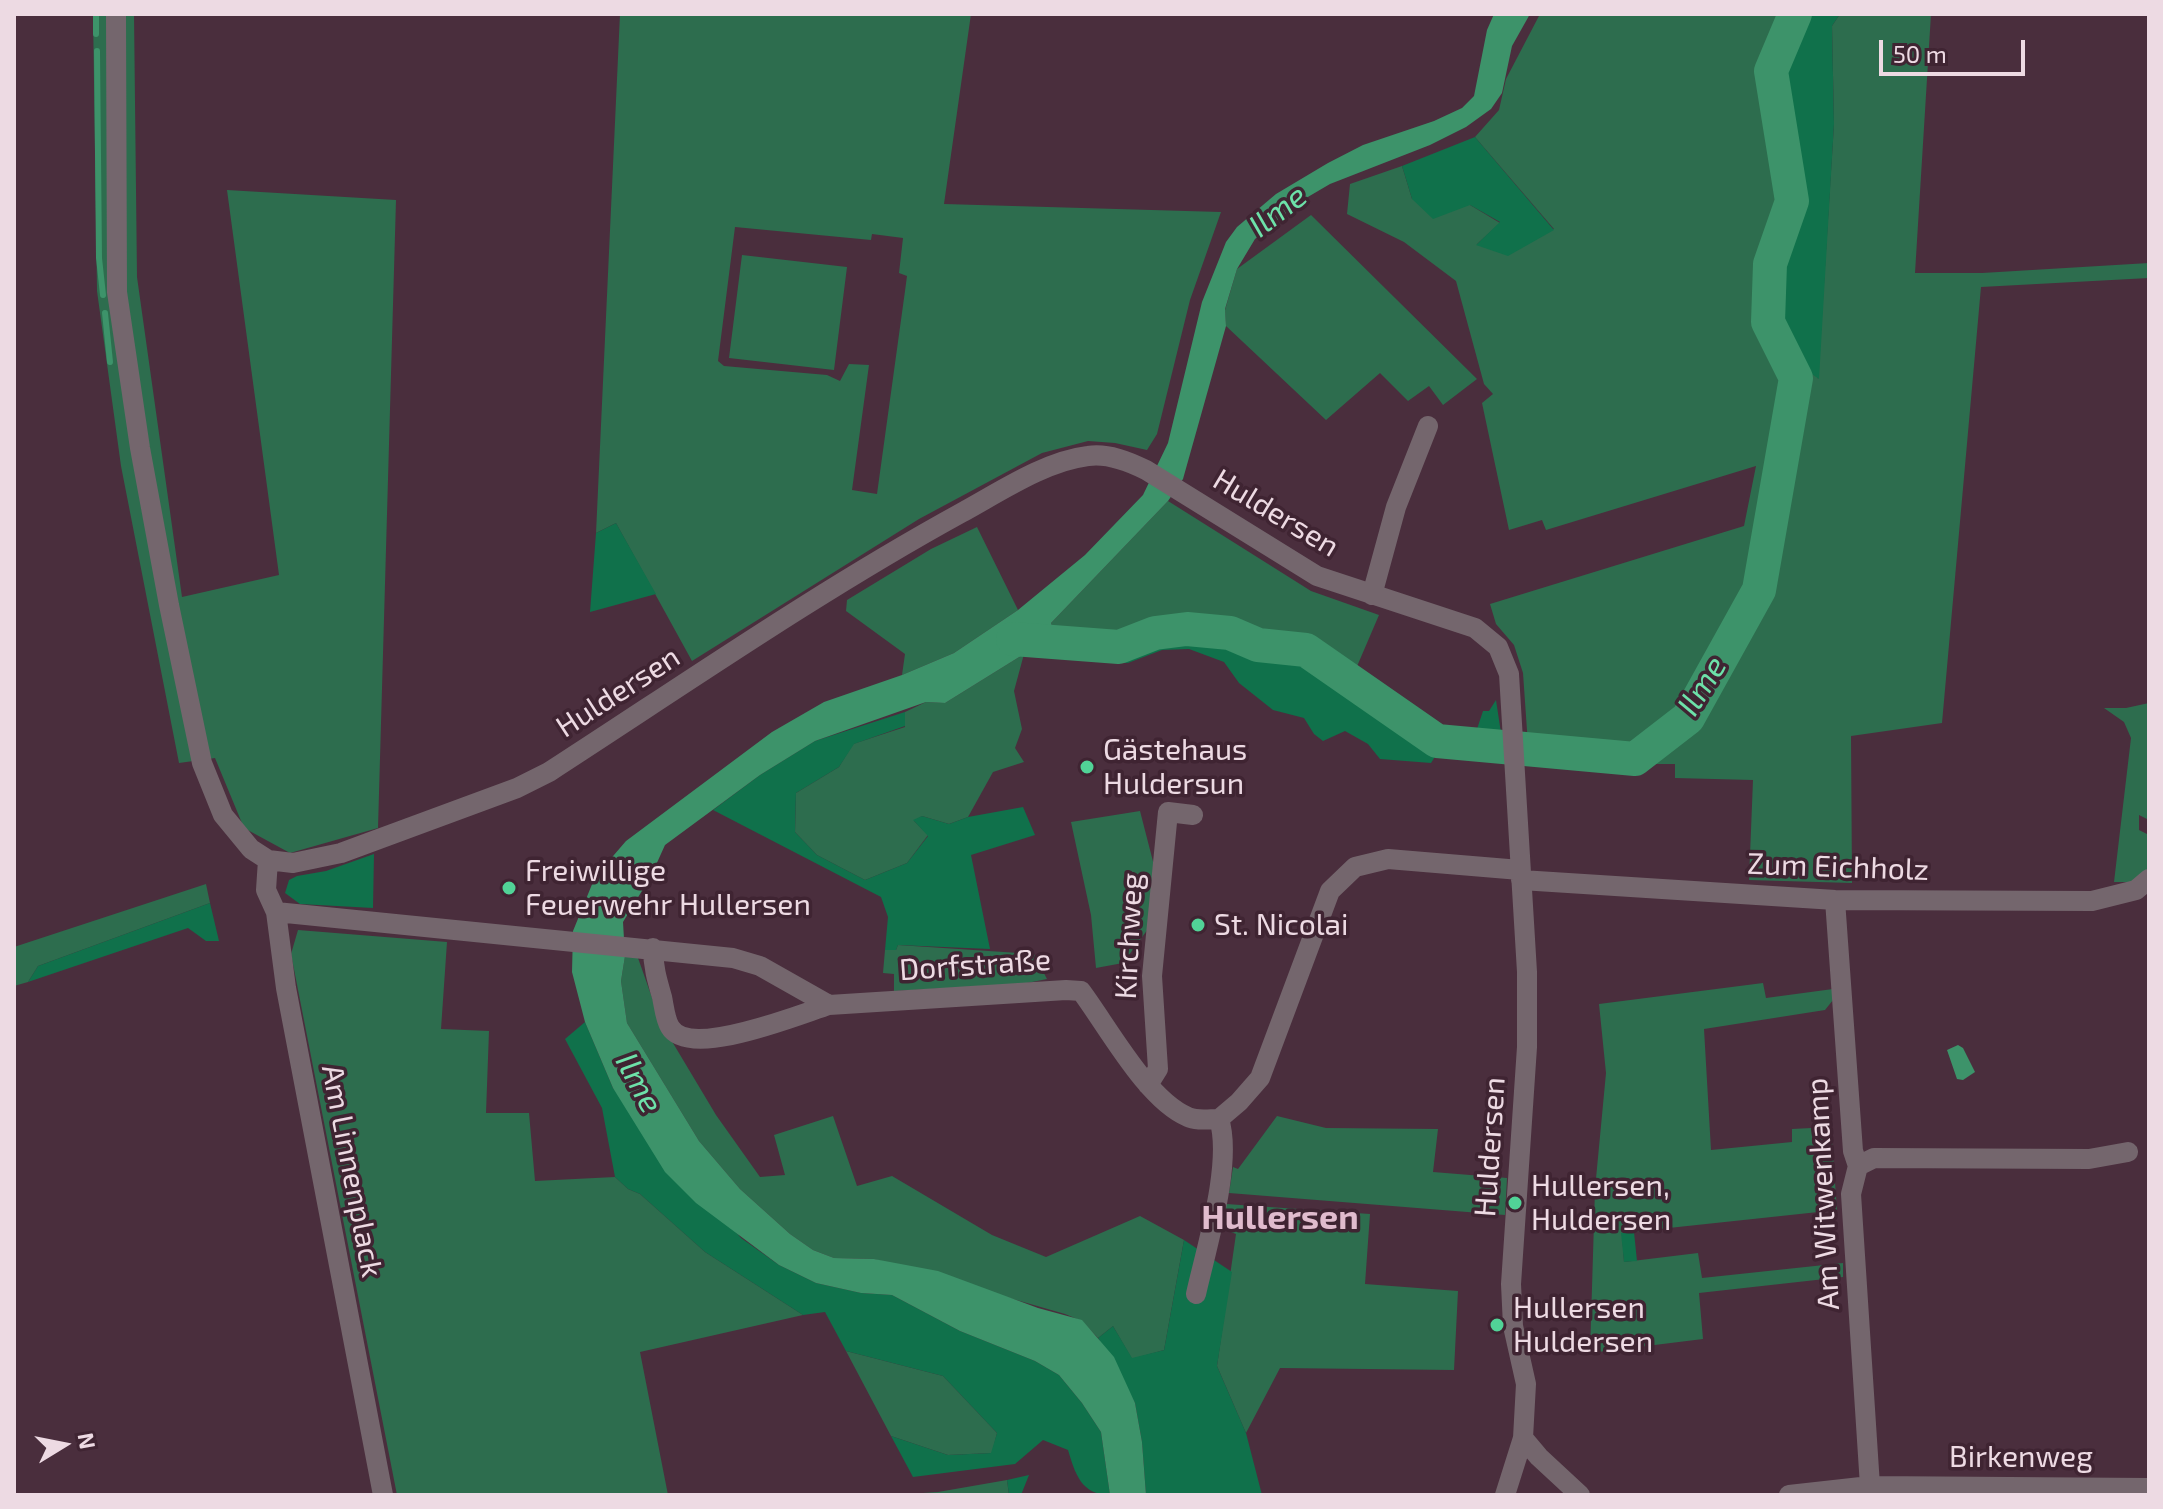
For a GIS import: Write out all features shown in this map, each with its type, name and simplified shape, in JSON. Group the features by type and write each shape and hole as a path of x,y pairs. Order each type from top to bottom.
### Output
{"street":[{"path":"116,14 117,292 140,448 202,763 223,815 251,849 268,860"},
{"path":"1372,595 1396,507 1428,426"},
{"name":"Huldersen","path":"268,860 293,863 341,853 517,788 549,772 902,546 1017,482 1062,463 1089,456 1122,459 1146,470 1317,576 1475,628 1498,647 1509,674 1527,972 1527,1047 1511,1284 1513,1326 1526,1384 1523,1438 1505,1495"},
{"name":"Kirchweg","path":"1148,1085 1158,1069 1152,976 1168,812 1193,815"},
{"path":"1196,1294 1217,1198 1224,1136 1219,1119 1260,1078 1330,891 1355,867 1388,859 1521,875"},
{"name":"Am Linnenplack","path":"268,860 266,890 276,912 286,988 383,1495"},
{"name":"Zum Eichholz","path":"1521,875 1835,900 2092,901 2136,890 2149,879"},
{"name":"Am Witwenkamp","path":"1835,900 1853,1151 1858,1166 1851,1194 1870,1486"},
{"path":"276,912 733,958 760,966 829,1005"},
{"path":"646,948 670,1028 681,1037 706,1039 743,1033 829,1005"},
{"name":"Dorfstraße","path":"829,1005 1081,991 1148,1085 1163,1100 1189,1119 1219,1119"},
{"path":"1858,1166 1874,1158 2089,1159 2128,1152"},
{"path":"1523,1438 1580,1495"},
{"name":"Birkenweg","path":"1789,1495 1870,1486 1900,1491 2145,1490"}],"shaded area":[{"path":"93,14 134,14 137,277 182,597 279,575 227,190 396,200 378,828 290,853 244,828 215,758 179,763 121,466 97,291"},
{"path":"620,14 971,14 944,204 1221,212 1190,300 1157,434 1147,450 1088,441 1042,453 919,519 692,661 616,523 596,533","holes":["735,227 871,240 872,234 903,238 899,273 907,276 877,494 852,490 869,365 849,364 840,381 827,375 724,366 718,361"]},
{"path":"1540,14 1808,14 1783,74 1800,203 1780,266 1818,379 1834,124 1832,26 1840,14 1931,14 1915,273 1982,273 2149,263 2149,278 1981,287 1942,723 1851,736 1852,883 1749,880 1753,780 1675,778 1675,764 1590,764 1529,759 1523,673 1514,645 1496,624 1490,604 1744,526 1756,466 1546,530 1542,520 1509,530 1482,403 1493,394 1484,384 1456,281 1404,242 1347,214 1350,184 1402,166 1412,199 1470,205 1500,223 1477,244 1554,229 1475,137 1499,110 1506,79"},
{"path":"1808,14 1840,14 1832,26 1834,124 1819,379 1803,368 1778,313 1780,266 1800,203 1783,74"},
{"path":"1475,137 1554,230 1508,256 1476,245 1500,222 1470,205 1433,219 1412,199 1402,166"},
{"path":"1311,215 1477,379 1443,405 1429,386 1408,401 1380,373 1326,420 1226,326 1225,310 1237,269"},
{"path":"742,255 847,267 834,370 729,358"},
{"path":"1168,501 1311,591 1379,615 1355,671 1310,645 1226,624 1149,627 1110,637 1053,629 1051,623"},
{"path":"616,523 656,594 590,612 596,533"},
{"path":"977,527 1018,610 954,653 902,675 905,654 846,611 847,600 931,549"},
{"path":"1177,621 1226,624 1310,645 1439,727 1463,735 1476,732 1483,711 1489,711 1496,700 1501,760 1472,757 1441,747 1431,763 1380,759 1368,744 1345,731 1323,741 1314,734 1304,718 1273,710 1239,683 1224,662 1189,649 1162,650 1128,663 1024,654 1053,629 1110,637"},
{"path":"1024,654 1014,691 1022,729 1015,748 1024,762 993,772 968,817 949,824 922,816 914,821 928,835 907,863 865,880 817,855 795,832 796,793 839,767 853,744 905,727 905,712 926,702 945,703"},
{"path":"2149,703 2149,820 2139,815 2139,830 2149,835 2149,888 2132,882 2114,882 2131,738 2124,722 2104,708 2126,708"},
{"path":"905,712 905,726 854,744 839,767 796,793 795,832 817,855 865,880 907,863 928,836 913,820 922,816 949,824 968,817 1023,807 1035,835 971,855 990,949 898,945 896,950 885,950 888,917 881,897 713,810 760,775 815,741"},
{"path":"1140,811 1157,877 1148,929 1123,963 1096,968 1091,915 1071,822"},
{"path":"374,854 373,908 300,904 285,893 289,880 297,876 326,871"},
{"path":"206,884 210,903 38,966 28,982 14,986 14,947"},
{"path":"210,903 219,941 206,941 188,928 28,982 38,966"},
{"path":"298,930 447,942 441,1029 489,1031 486,1113 529,1113 535,1181 615,1177 628,1189 640,1194 705,1252 803,1315 640,1352 668,1495 397,1495 291,954"},
{"path":"898,945 1034,954 1047,979 1022,984 894,991 894,974 883,973 885,950 896,950"},
{"path":"625,956 638,958 661,1023 716,1115 760,1177 785,1175 774,1135 833,1116 857,1186 892,1176 992,1235 1046,1257 1140,1216 1184,1240 1164,1350 1132,1359 1113,1326 1098,1338 1082,1321 1065,1314 874,1259 834,1258 813,1250 790,1234 740,1189 699,1141 627,1023 621,981"},
{"path":"1763,983 1766,998 1833,989 1833,1000 1825,1010 1704,1029 1711,1150 1792,1142 1792,1129 1831,1127 1837,1210 1622,1233 1624,1262 1698,1253 1702,1278 1843,1263 1843,1277 1699,1293 1703,1339 1590,1353 1595,1189 1606,1073 1599,1004"},
{"path":"585,1022 613,1088 741,1238 779,1265 816,1283 861,1293 892,1295 960,1331 1035,1361 1059,1375 1101,1432 1110,1495 1086,1487 1077,1474 1068,1450 1043,1440 1015,1464 913,1477 891,1436 948,1455 991,1453 997,1433 943,1376 846,1351 825,1312 803,1315 705,1252 640,1194 628,1189 615,1177 602,1108 565,1039"},
{"path":"1277,1116 1326,1128 1438,1129 1433,1172 1507,1178 1505,1215 1229,1193 1233,1167 1238,1169"},
{"path":"1226,1204 1370,1214 1365,1284 1458,1291 1454,1370 1280,1368 1246,1433 1217,1366 1236,1234 1223,1229"},
{"path":"1634,1232 1637,1261 1624,1262 1621,1233"},
{"path":"1184,1240 1232,1272 1217,1366 1246,1433 1262,1495 1146,1495 1135,1403 1098,1338 1113,1326 1132,1358 1164,1350"},
{"path":"846,1351 943,1376 997,1433 992,1453 948,1455 891,1436"},
{"path":"1029,1475 1021,1495 1009,1495 1007,1480"},
{"path":"1007,1480 1009,1495 892,1495 938,1492"}],"water":[{"path":"1494,14 1530,14 1512,46 1502,93 1491,109 1466,127 1430,145 1330,184 1301,201 1255,239 1237,269 1225,309 1226,326 1183,479 1168,501 1051,623 1053,629 1024,654 945,703 926,702 815,741 760,775 665,845 651,876 623,922 625,956 621,981 627,1023 699,1141 740,1189 790,1234 813,1250 834,1258 874,1259 938,1271 1038,1308 1082,1320 1114,1357 1135,1403 1146,1495 1110,1495 1101,1432 1059,1375 1035,1361 960,1331 892,1295 861,1293 816,1283 779,1265 696,1203 665,1172 613,1088 585,1022 572,972 573,931 595,877 626,841 772,732 824,702 954,653 1018,610 1085,555 1143,495 1168,443 1202,302 1226,242 1237,227 1276,194 1328,163 1363,145 1462,108 1474,96 1487,30"},
{"path":"1958,1045 1963,1048 1975,1072 1963,1080 1957,1079 1947,1050"}],"waterway":[{"path":"96,14 96,34"},
{"name":"Ilme","path":"1013,639 1119,647 1155,633 1187,629 1230,633 1258,645 1306,650 1437,741 1635,759 1688,718 1759,590 1796,378 1768,322 1770,264 1792,201 1771,71 1795,14"},
{"path":"97,51 99,258 103,295"},
{"path":"105,313 110,362"}],"place":[{"name":"Gästehaus Huldersun","path":"1087,767"},
{"name":"Freiwillige Feuerwehr Hullersen","path":"509,888"},
{"name":"St. Nicolai","path":"1198,925"},
{"name":"Hullersen, Huldersen","path":"1515,1203"},
{"name":"Hullersen Huldersen","path":"1497,1325"}],"district":[{"name":"Hullersen","path":"1280,1218"}]}
